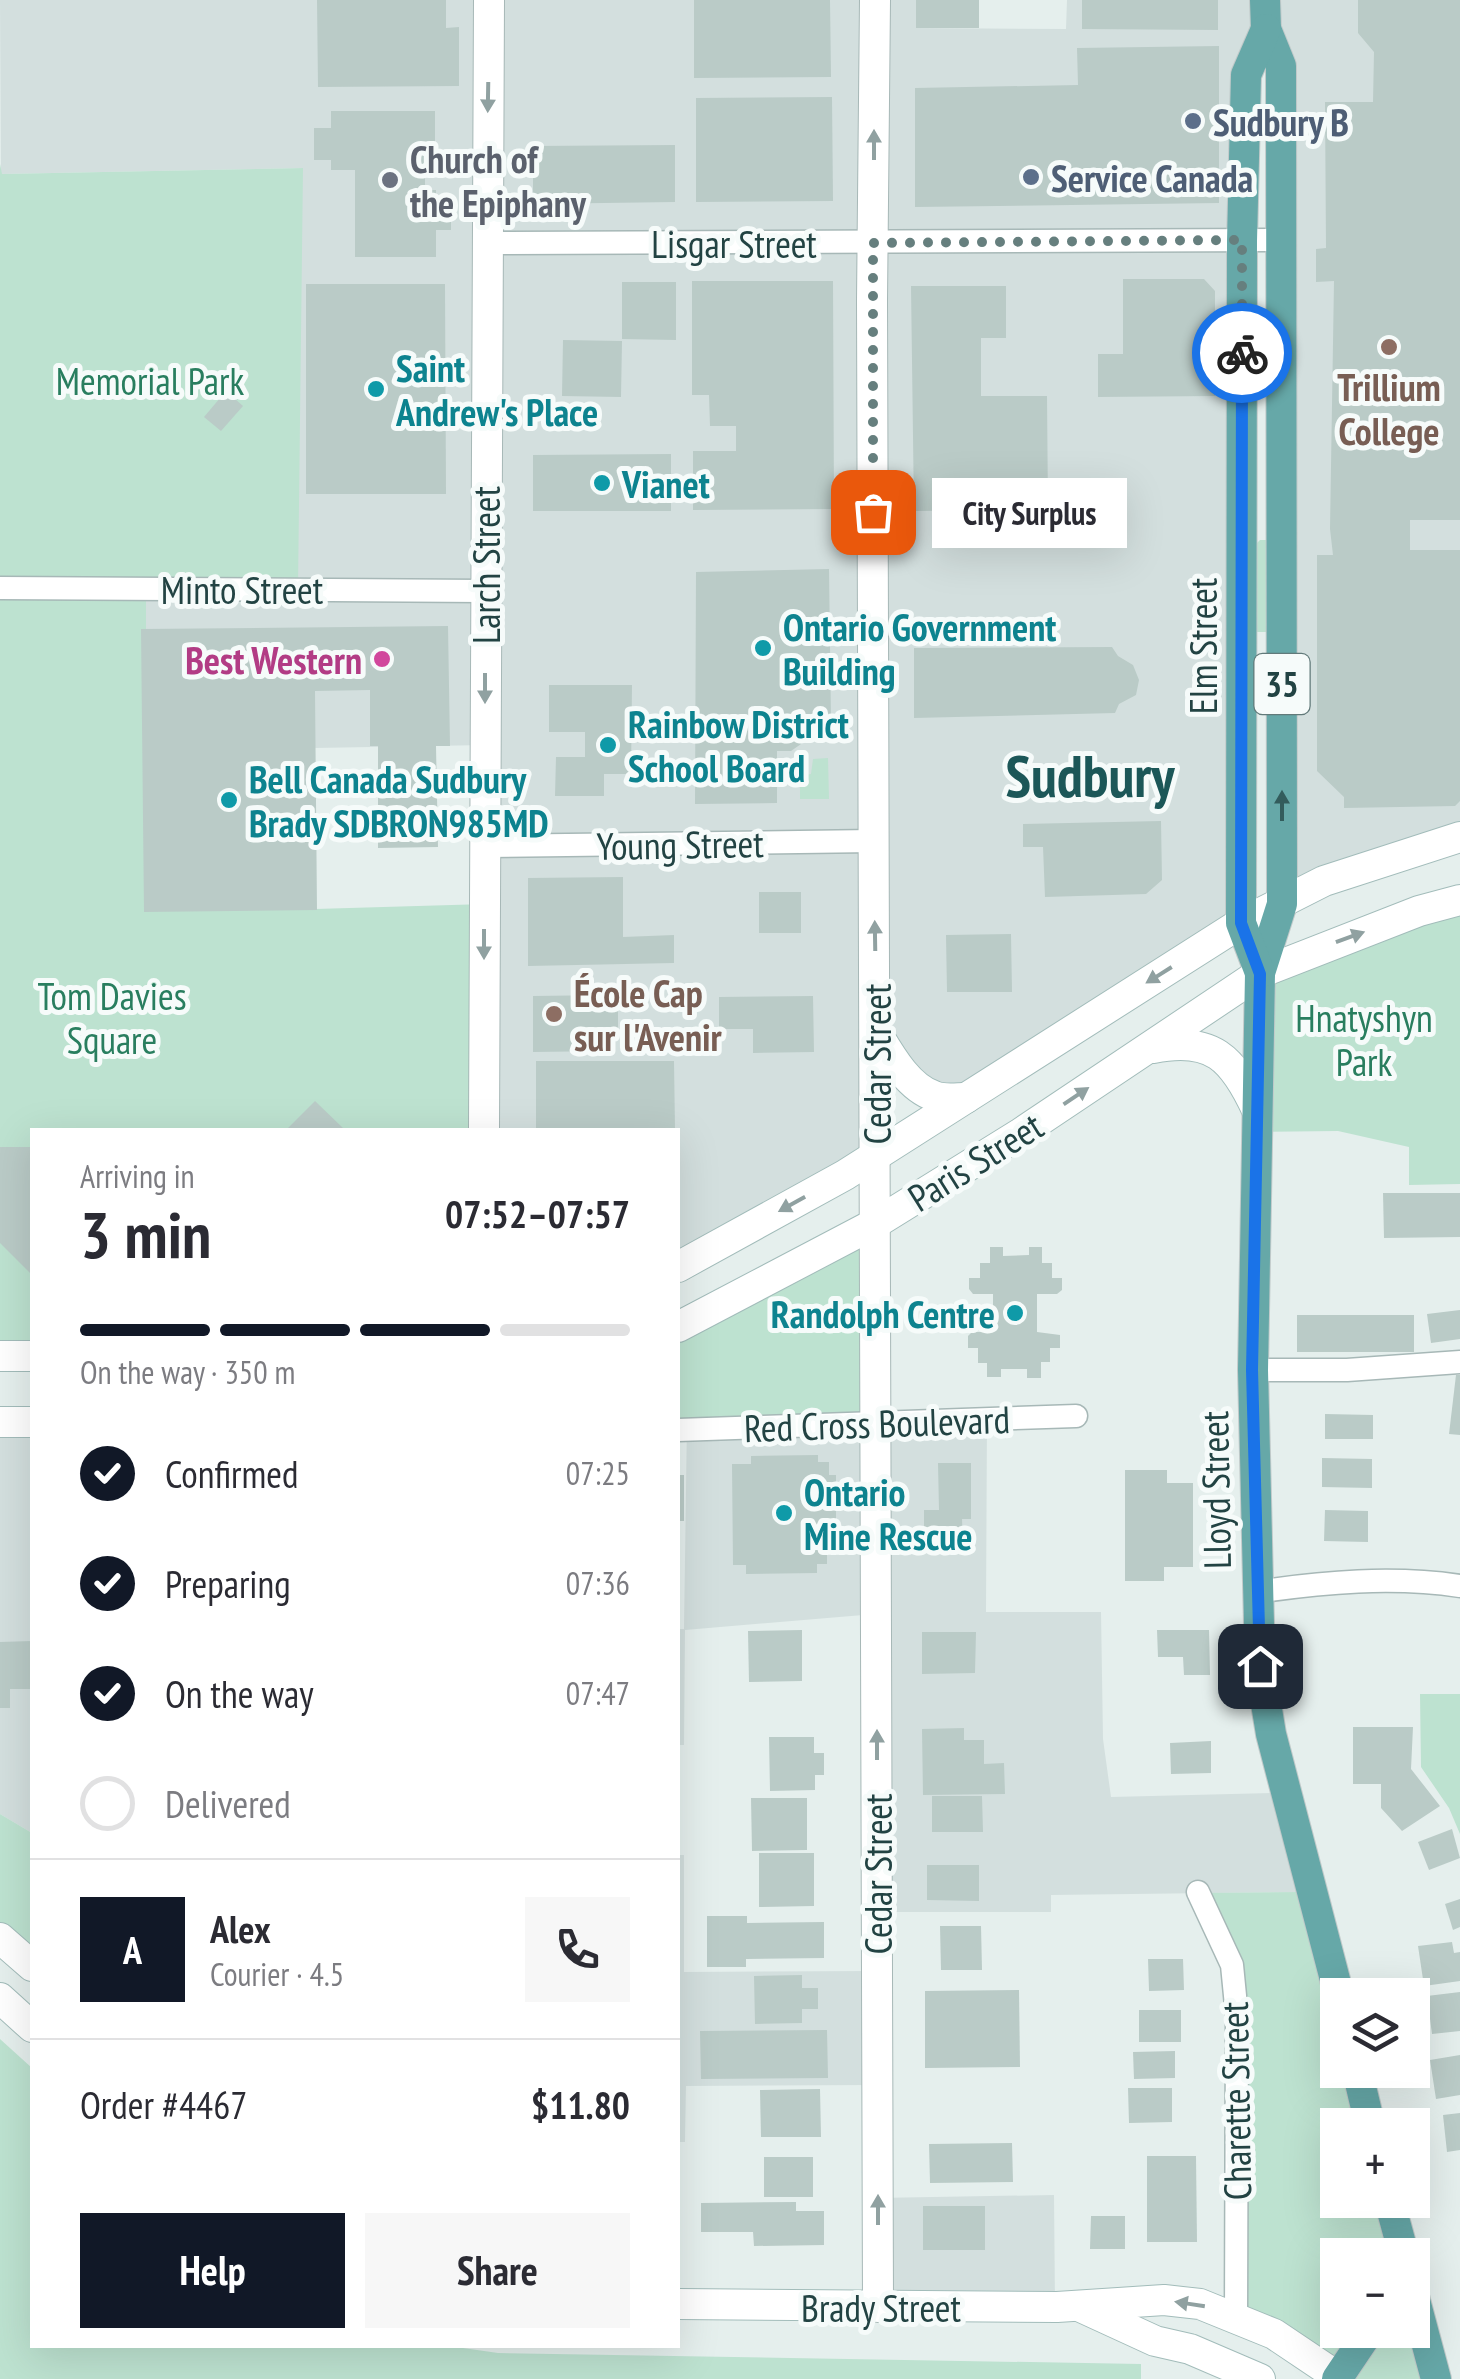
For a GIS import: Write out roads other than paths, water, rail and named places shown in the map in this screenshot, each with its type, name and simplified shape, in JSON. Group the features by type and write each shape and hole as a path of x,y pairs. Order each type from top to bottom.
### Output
{"main road":[{"name":"Elm Street","path":"1260,974 1282,904 1281,66 1266,15"},
{"name":"Elm Street","path":"1260,974 1241,923 1242,240 1246,75 1266,15"},
{"name":"Lloyd Street","path":"1260,974 1252,1370 1260,1666 1271,1734 1335,1978"},
{"path":"1338,2378 1358,2348"},
{"path":"1428,2348 1436,2379"}],"street":[{"name":"Larch Street","path":"484,1128 488,0"},
{"name":"Cedar Street","path":"875,0 878,2307"},
{"name":"Lisgar Street","path":"486,243 1281,240"},
{"name":"Minto Street","path":"0,588 484,590"},
{"name":"Paris Street","path":"680,1266 876,1155 1241,923 1324,881 1460,837"},
{"name":"Young Street","path":"485,846 874,841"},
{"name":"Paris Street","path":"680,1326 876,1223 1021,1134 1260,974 1460,900"},
{"path":"875,1030 918,1087 934,1096 966,1098"},
{"path":"1146,1050 1182,1042 1205,1047 1242,1078 1257,1110"},
{"path":"0,1356 30,1356"},
{"path":"1252,1370 1347,1370 1460,1362"},
{"name":"Red Cross Boulevard","path":"680,1430 1076,1416"},
{"path":"0,1422 30,1422"},
{"path":"1256,1592 1345,1581 1398,1580 1460,1586"},
{"name":"Charette Street","path":"1198,1892 1232,1965 1237,2016 1236,2317"},
{"path":"0,1938 30,1964"},
{"path":"0,1998 30,2025"},
{"name":"Brady Street","path":"680,2307 1078,2306 1164,2300 1200,2304 1274,2334 1338,2378"},
{"name":"Brady Street","path":"1078,2306 1155,2341 1190,2349 1260,2379"}],"place":[{"name":"Sudbury B","path":"1193,121"},
{"name":"Service Canada","path":"1031,177"},
{"name":"Church of the Epiphany","path":"390,180"},
{"name":"Trillium College","path":"1389,347"},
{"name":"Saint Andrew's Place","path":"376,389"},
{"name":"Vianet","path":"602,483"},
{"name":"City Surplus","path":"873,512"},
{"name":"Ontario Government Building","path":"763,648"},
{"name":"Best Western","path":"382,659"},
{"name":"Rainbow District School Board","path":"608,745"},
{"name":"Bell Canada Sudbury Brady SDBRON985MD","path":"229,800"},
{"name":"École Cap sur l'Avenir","path":"554,1014"},
{"name":"Randolph Centre","path":"1015,1313"},
{"name":"Ontario Mine Rescue","path":"784,1513"}],"district":[{"name":"Sudbury","path":"1090,775"}],"park label":[{"name":"Memorial Park","path":"150,380"},
{"name":"Tom Davies Square","path":"112,1017"},
{"name":"Hnatyshyn Park","path":"1364,1039"}]}
